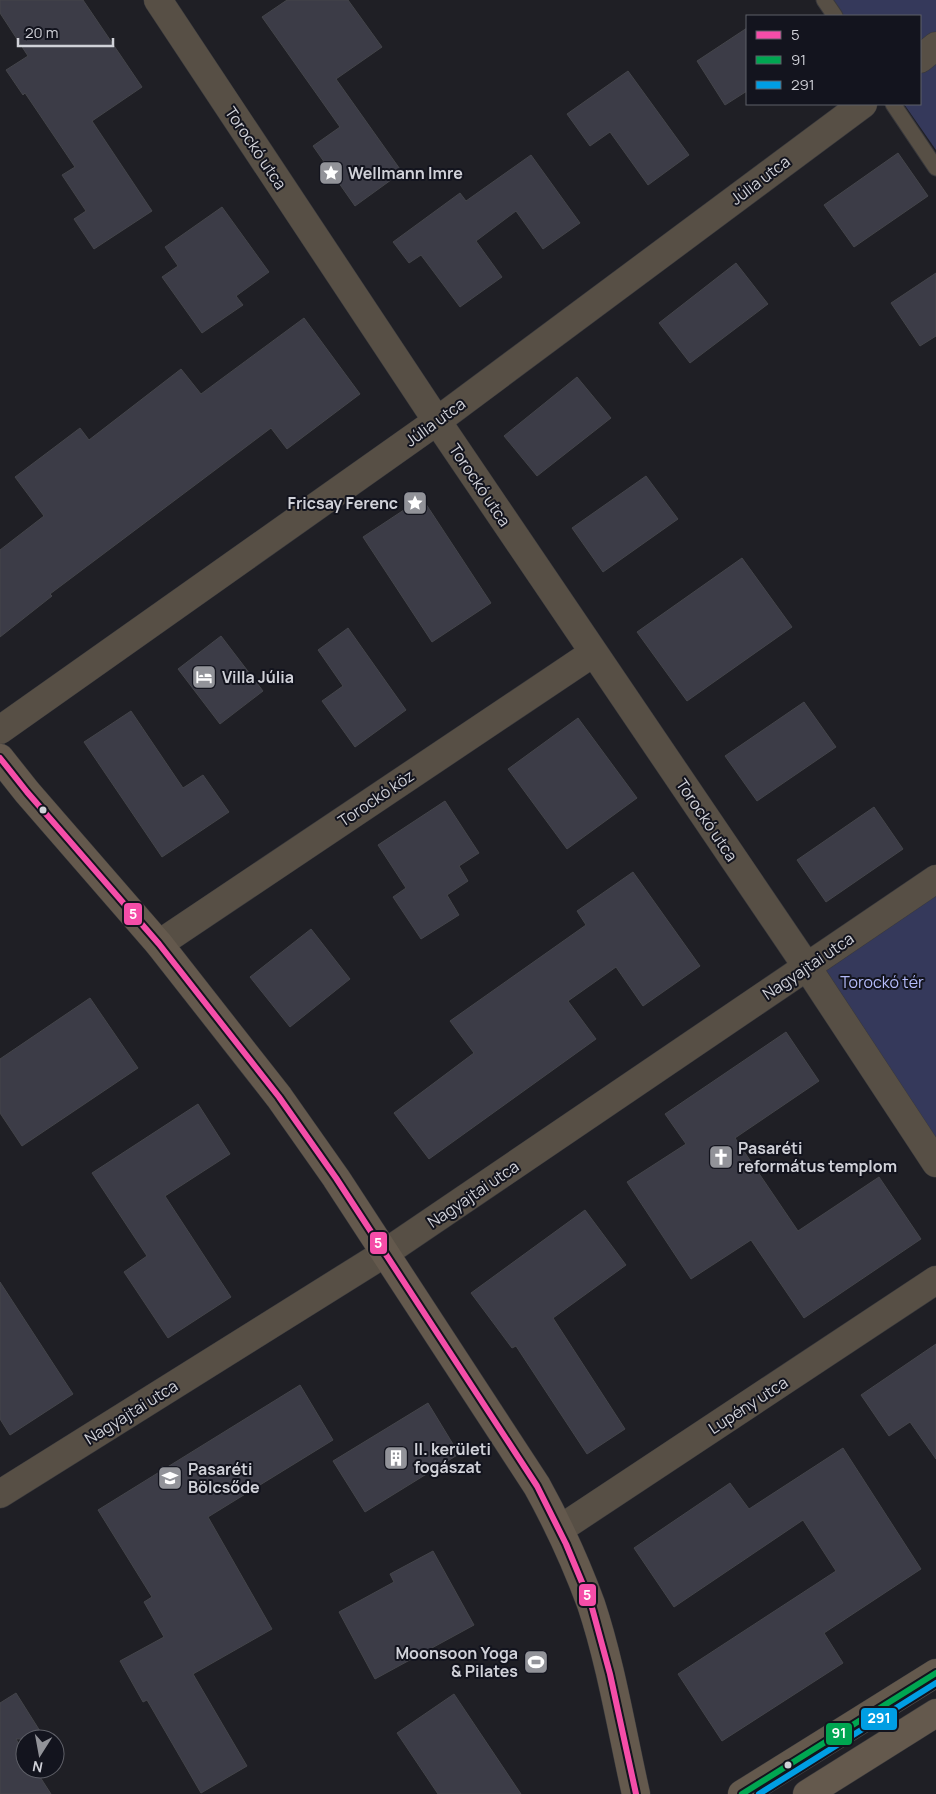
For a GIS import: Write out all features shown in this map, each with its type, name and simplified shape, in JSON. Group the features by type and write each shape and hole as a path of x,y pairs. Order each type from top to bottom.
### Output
{"street":[{"name":"Torockó utca","path":"158,0 437,422 807,967"},
{"path":"921,58 936,46"},
{"name":"Júlia utca","path":"0,730 437,422 862,105"},
{"name":"Torockó köz","path":"159,944 593,653"},
{"path":"0,758 27,792 159,944 279,1097 336,1178 537,1486 560,1529 579,1572 591,1606 603,1648 636,1794"},
{"name":"Nagyajtai utca","path":"0,1494 385,1253 936,879"},
{"path":"807,967 936,1163"},
{"name":"Lupény utca","path":"560,1529 936,1280"},
{"path":"742,1794 936,1673"},
{"path":"888,1703 907,1732"},
{"path":"807,1794 936,1713"}],"lane":[{"path":"824,0 834,15"},
{"path":"894,105 936,168"}],"green space":[{"path":"832,0 936,0 936,150 905,105 921,105 921,15 842,15"},
{"name":"Torockó tér","path":"936,879 936,1163 807,967"}],"building":[{"path":"0,0 83,0 142,87 92,121 152,211 94,249 74,219 86,211 62,175 75,167 25,93 23,95 6,70 28,56 0,13"},
{"path":"287,0 348,0 382,47 336,79 402,172 355,206 313,146 340,127 262,17"},
{"path":"746,29 746,92 725,105 697,61"},
{"path":"628,71 689,155 648,185 610,132 590,146 567,114"},
{"path":"898,153 928,196 854,247 824,205"},
{"path":"531,155 580,223 543,249 516,211 476,241 502,277 460,307 421,255 409,263 393,242 460,193 466,201"},
{"path":"222,207 269,272 236,296 243,305 202,333 162,277 178,266 165,247"},
{"path":"736,263 768,304 690,363 659,323"},
{"path":"936,273 936,336 920,346 891,303"},
{"path":"304,318 360,394 287,449 271,428 50,594 52,596 0,637 0,550 44,516 15,477 80,428 89,440 181,369 201,394"},
{"path":"577,377 611,418 537,476 504,436"},
{"path":"646,476 678,519 603,572 572,528"},
{"path":"422,498 491,603 432,642 363,537"},
{"path":"742,558 792,627 687,701 637,632"},
{"path":"348,628 406,710 355,747 322,701 343,686 318,650"},
{"path":"221,636 263,691 220,724 178,669"},
{"path":"804,702 836,747 757,801 725,756"},
{"path":"131,711 183,788 203,775 229,812 162,857 84,742"},
{"path":"578,718 637,798 567,849 508,769"},
{"path":"445,801 479,853 459,866 468,881 447,895 459,915 421,939 393,897 406,888 378,845"},
{"path":"874,807 903,849 826,902 797,860"},
{"path":"633,872 700,966 643,1006 616,967 568,1001 596,1039 429,1159 394,1113 474,1053 450,1021 586,925 577,911"},
{"path":"311,929 350,979 290,1027 250,977"},
{"path":"90,998 138,1068 22,1146 0,1113 0,1059"},
{"name":"Pasaréti református templom","path":"786,1032 819,1081 735,1138 798,1231 879,1177 921,1239 804,1318 751,1240 691,1279 627,1182 686,1144 665,1114"},
{"path":"198,1104 230,1154 165,1196 231,1297 168,1338 124,1272 147,1256 92,1173"},
{"path":"585,1210 626,1265 553,1318 625,1429 587,1454 516,1346 512,1348 471,1293"},
{"path":"0,1282 73,1394 10,1435 0,1419"},
{"path":"936,1344 936,1459 910,1422 889,1436 861,1395"},
{"path":"300,1385 333,1440 208,1517 272,1629 193,1674 247,1766 201,1793 147,1700 143,1702 120,1661 164,1637 144,1602 152,1597 98,1510"},
{"name":"II. kerületi fogászat","path":"428,1403 459,1454 365,1512 333,1461"},
{"path":"843,1448 921,1569 824,1633 843,1663 722,1741 678,1674 836,1571 803,1520 674,1607 634,1548 730,1483 749,1509"},
{"path":"433,1551 474,1625 375,1679 339,1612 394,1582 390,1574"},
{"path":"16,1693 39,1729 15,1729 15,1779 41,1779 51,1794 0,1794 0,1703"},
{"path":"454,1694 521,1794 438,1794 397,1733"}],"transit line":[{"name":"5","path":"0,758 27,792 159,944 279,1097 336,1178 537,1486 566,1544 591,1604 610,1674 636,1794"},
{"name":"91","path":"742,1794 936,1673"},
{"name":"291","path":"759,1794 936,1683"}],"place":[{"name":"Wellmann Imre","path":"331,173"},
{"name":"Fricsay Ferenc","path":"415,503"},
{"name":"Villa Júlia","path":"204,677"},
{"name":"Pasaréti református templom","path":"721,1157"},
{"name":"II. kerületi fogászat","path":"396,1458"},
{"name":"Pasaréti Bölcsőde","path":"170,1478"},
{"name":"Moonsoon Yoga & Pilates","path":"536,1662"}]}
